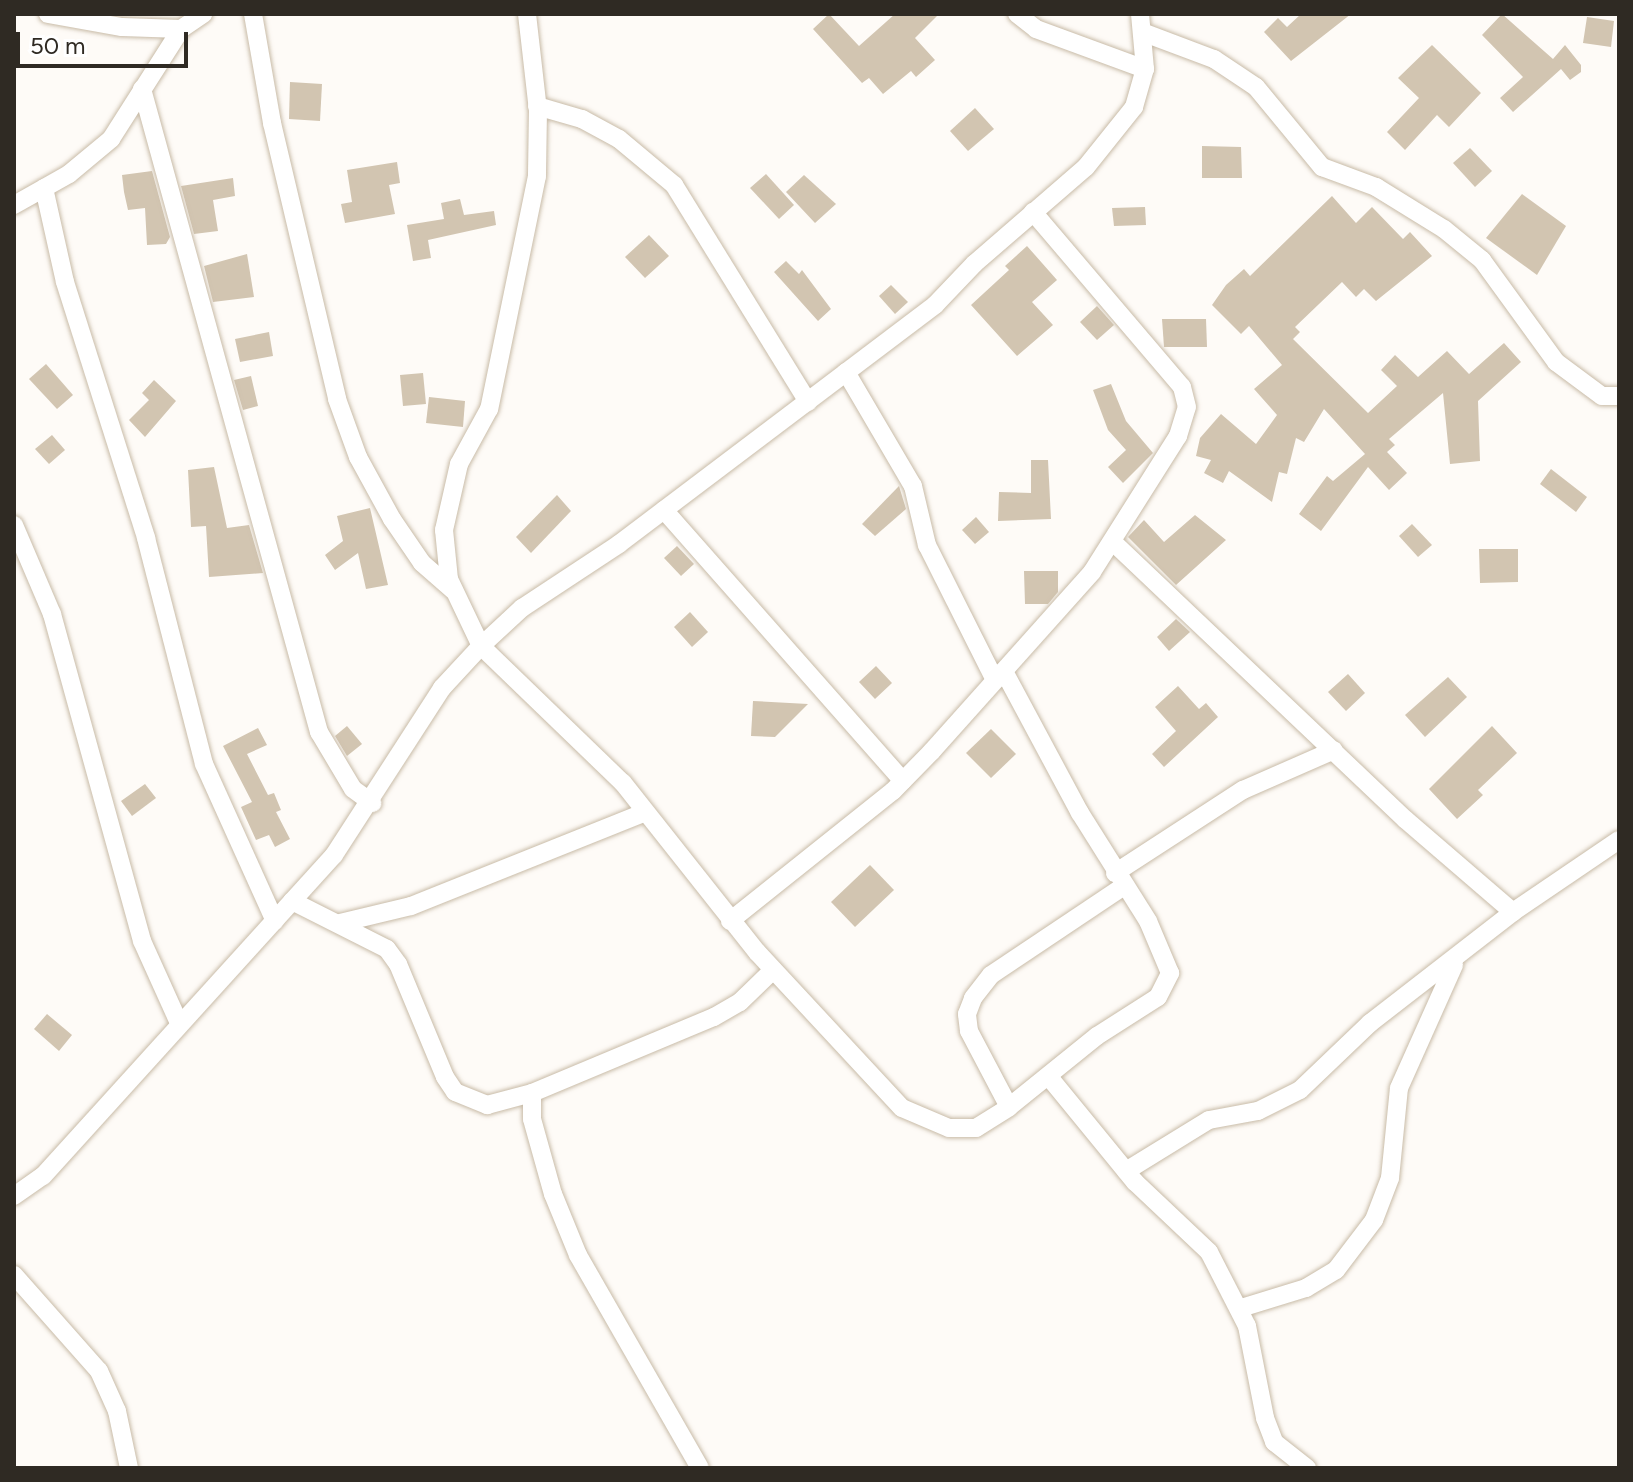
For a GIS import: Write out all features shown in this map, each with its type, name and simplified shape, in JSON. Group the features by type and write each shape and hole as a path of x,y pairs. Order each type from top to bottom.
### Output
{"street":[{"path":"48,14 122,27 181,29"},
{"path":"14,205 44,188 111,139 181,29 203,14"},
{"path":"253,14 313,305 347,428 392,519 422,563 455,592"},
{"path":"527,14 537,106 537,176 489,409 459,464 444,530 455,592 481,646 623,783 730,921 902,1108 949,1128 976,1128 1049,1077 1097,1036 1158,997 1168,984 1170,973 1159,942 999,675 927,545 913,486 846,372"},
{"path":"1017,14 1036,29 1145,69"},
{"path":"14,1196 43,1176 292,901 372,803 442,688 481,646 522,608 664,510 935,305 1116,134 1134,107 1145,69 1141,23"},
{"path":"1141,23 1214,59 1256,87 1322,167 1376,187 1444,229 1482,260 1556,362 1602,396 1619,396"},
{"path":"142,89 319,732 353,789 372,803"},
{"path":"537,106 582,119 619,139 674,185 808,402"},
{"path":"44,188 65,282 146,538 204,764 275,921"},
{"path":"730,921 903,781 1062,610 1114,543 1178,436 1187,407 1182,387 1033,212"},
{"path":"664,510 903,781"},
{"path":"14,525 52,614 142,941 179,1023"},
{"path":"1114,543 1463,873 1513,912"},
{"path":"1009,1107 969,1031 967,1014 973,998 991,975 1243,790 1334,750"},
{"path":"340,923 411,906 644,813"},
{"path":"1126,1171 1209,1120 1258,1111 1300,1090 1370,1023 1513,912 1619,840"},
{"path":"292,901 387,949 398,964 455,1092 487,1105 532,1093 714,1017 740,1002 773,970"},
{"path":"1241,1308 1306,1288 1336,1270 1374,1220 1390,1178 1399,1088 1458,957"},
{"path":"1049,1077 1126,1171 1209,1252 1241,1308 1265,1418 1274,1442 1292,1464"},
{"path":"532,1093 532,1119 553,1194 578,1255 700,1468"},
{"path":"14,1275 99,1371 117,1411 129,1468"}],"building":[{"path":"829,14 859,46 895,14 939,14 915,38 935,60 916,77 911,71 883,94 869,78 862,83 813,29"},
{"path":"1301,14 1351,14 1291,61 1264,32 1278,18 1287,27"},
{"path":"1502,14 1553,59 1565,45 1581,65 1581,72 1570,80 1561,69 1513,112 1500,98 1523,77 1482,35"},
{"path":"1587,17 1614,21 1611,47 1583,43"},
{"path":"1432,45 1481,93 1449,127 1437,115 1405,150 1387,132 1419,98 1398,78"},
{"path":"290,82 322,84 320,121 289,119"},
{"path":"975,108 994,129 968,151 950,131"},
{"path":"1202,146 1241,147 1242,178 1202,178"},
{"path":"1470,148 1492,171 1475,187 1453,163"},
{"path":"397,162 400,183 389,185 395,214 345,223 341,204 352,202 347,170"},
{"path":"152,171 170,237 166,244 147,245 145,208 128,210 124,192 122,175"},
{"path":"766,174 794,205 779,219 750,188"},
{"path":"804,175 836,204 815,223 786,192"},
{"path":"233,178 235,196 213,200 218,231 194,234 181,186"},
{"path":"1522,194 1566,226 1537,275 1486,238"},
{"path":"1332,196 1356,223 1372,207 1403,239 1410,232 1432,256 1376,301 1364,289 1356,297 1342,282 1295,327 1300,332 1293,339 1368,413 1397,386 1381,370 1395,355 1418,377 1447,351 1469,374 1504,343 1521,362 1478,401 1480,461 1450,464 1443,393 1389,439 1395,445 1387,452 1407,473 1389,490 1368,467 1321,531 1299,514 1327,476 1333,481 1365,454 1324,409 1304,442 1296,438 1287,474 1279,472 1272,502 1229,471 1223,483 1204,473 1211,460 1196,456 1200,438 1221,414 1256,444 1277,415 1254,389 1282,365 1249,326 1241,334 1212,305 1226,285 1244,269 1250,276"},
{"path":"460,199 464,215 494,211 496,225 428,240 431,258 413,261 407,225 444,219 441,203"},
{"path":"1145,207 1146,225 1114,226 1112,208"},
{"path":"649,235 669,256 645,278 625,257"},
{"path":"1027,246 1057,280 1032,302 1053,325 1017,356 971,305 1009,270 1005,266"},
{"path":"247,254 254,297 213,302 204,266"},
{"path":"786,261 799,274 802,270 831,309 818,321 774,272"},
{"path":"891,285 908,302 895,314 879,296"},
{"path":"1097,306 1114,325 1097,340 1080,322"},
{"path":"1162,319 1206,319 1207,347 1164,347"},
{"path":"269,332 273,356 240,362 235,339"},
{"path":"46,364 73,395 57,409 29,379"},
{"path":"423,373 426,404 403,406 400,375"},
{"path":"251,376 258,406 243,410 234,380"},
{"path":"154,380 176,401 145,437 129,420 149,400 142,393"},
{"path":"1111,384 1126,421 1153,453 1123,483 1108,467 1126,450 1108,430 1093,390"},
{"path":"429,397 465,401 463,427 426,423"},
{"path":"52,435 65,450 49,464 35,449"},
{"path":"1031,460 1048,460 1051,519 998,521 999,492 1031,493"},
{"path":"214,467 227,528 249,525 263,573 209,577 206,526 191,527 188,470"},
{"path":"1551,469 1587,497 1576,512 1540,484"},
{"path":"899,486 906,509 875,536 862,524"},
{"path":"557,495 571,511 531,553 516,537"},
{"path":"370,508 388,585 366,589 358,553 335,570 325,555 343,541 337,516"},
{"path":"1195,515 1226,540 1176,585 1128,537 1144,520 1164,542"},
{"path":"976,517 989,532 975,544 962,530"},
{"path":"1412,524 1432,545 1418,557 1399,536"},
{"path":"677,546 694,564 681,576 664,558"},
{"path":"1479,549 1518,549 1518,582 1480,583"},
{"path":"1024,571 1058,571 1058,592 1048,604 1025,604"},
{"path":"690,612 708,632 692,647 674,627"},
{"path":"1176,619 1190,632 1169,651 1157,637"},
{"path":"876,666 892,683 875,699 859,682"},
{"path":"1348,674 1365,693 1346,711 1328,692"},
{"path":"1448,677 1467,697 1425,737 1405,715"},
{"path":"1178,686 1199,709 1206,703 1218,717 1164,767 1152,754 1176,731 1155,707"},
{"path":"753,701 808,704 775,737 751,736"},
{"path":"347,726 362,744 347,756 335,736"},
{"path":"1492,726 1517,753 1478,790 1483,795 1457,819 1429,789"},
{"path":"258,728 267,745 247,754 268,795 274,793 281,810 276,812 290,839 275,847 269,835 256,840 241,807 252,802 223,746"},
{"path":"991,729 1016,754 991,778 966,753"},
{"path":"145,784 156,798 132,816 121,801"},
{"path":"870,865 894,890 855,927 831,902"},
{"path":"47,1014 72,1035 59,1051 34,1029"}]}
